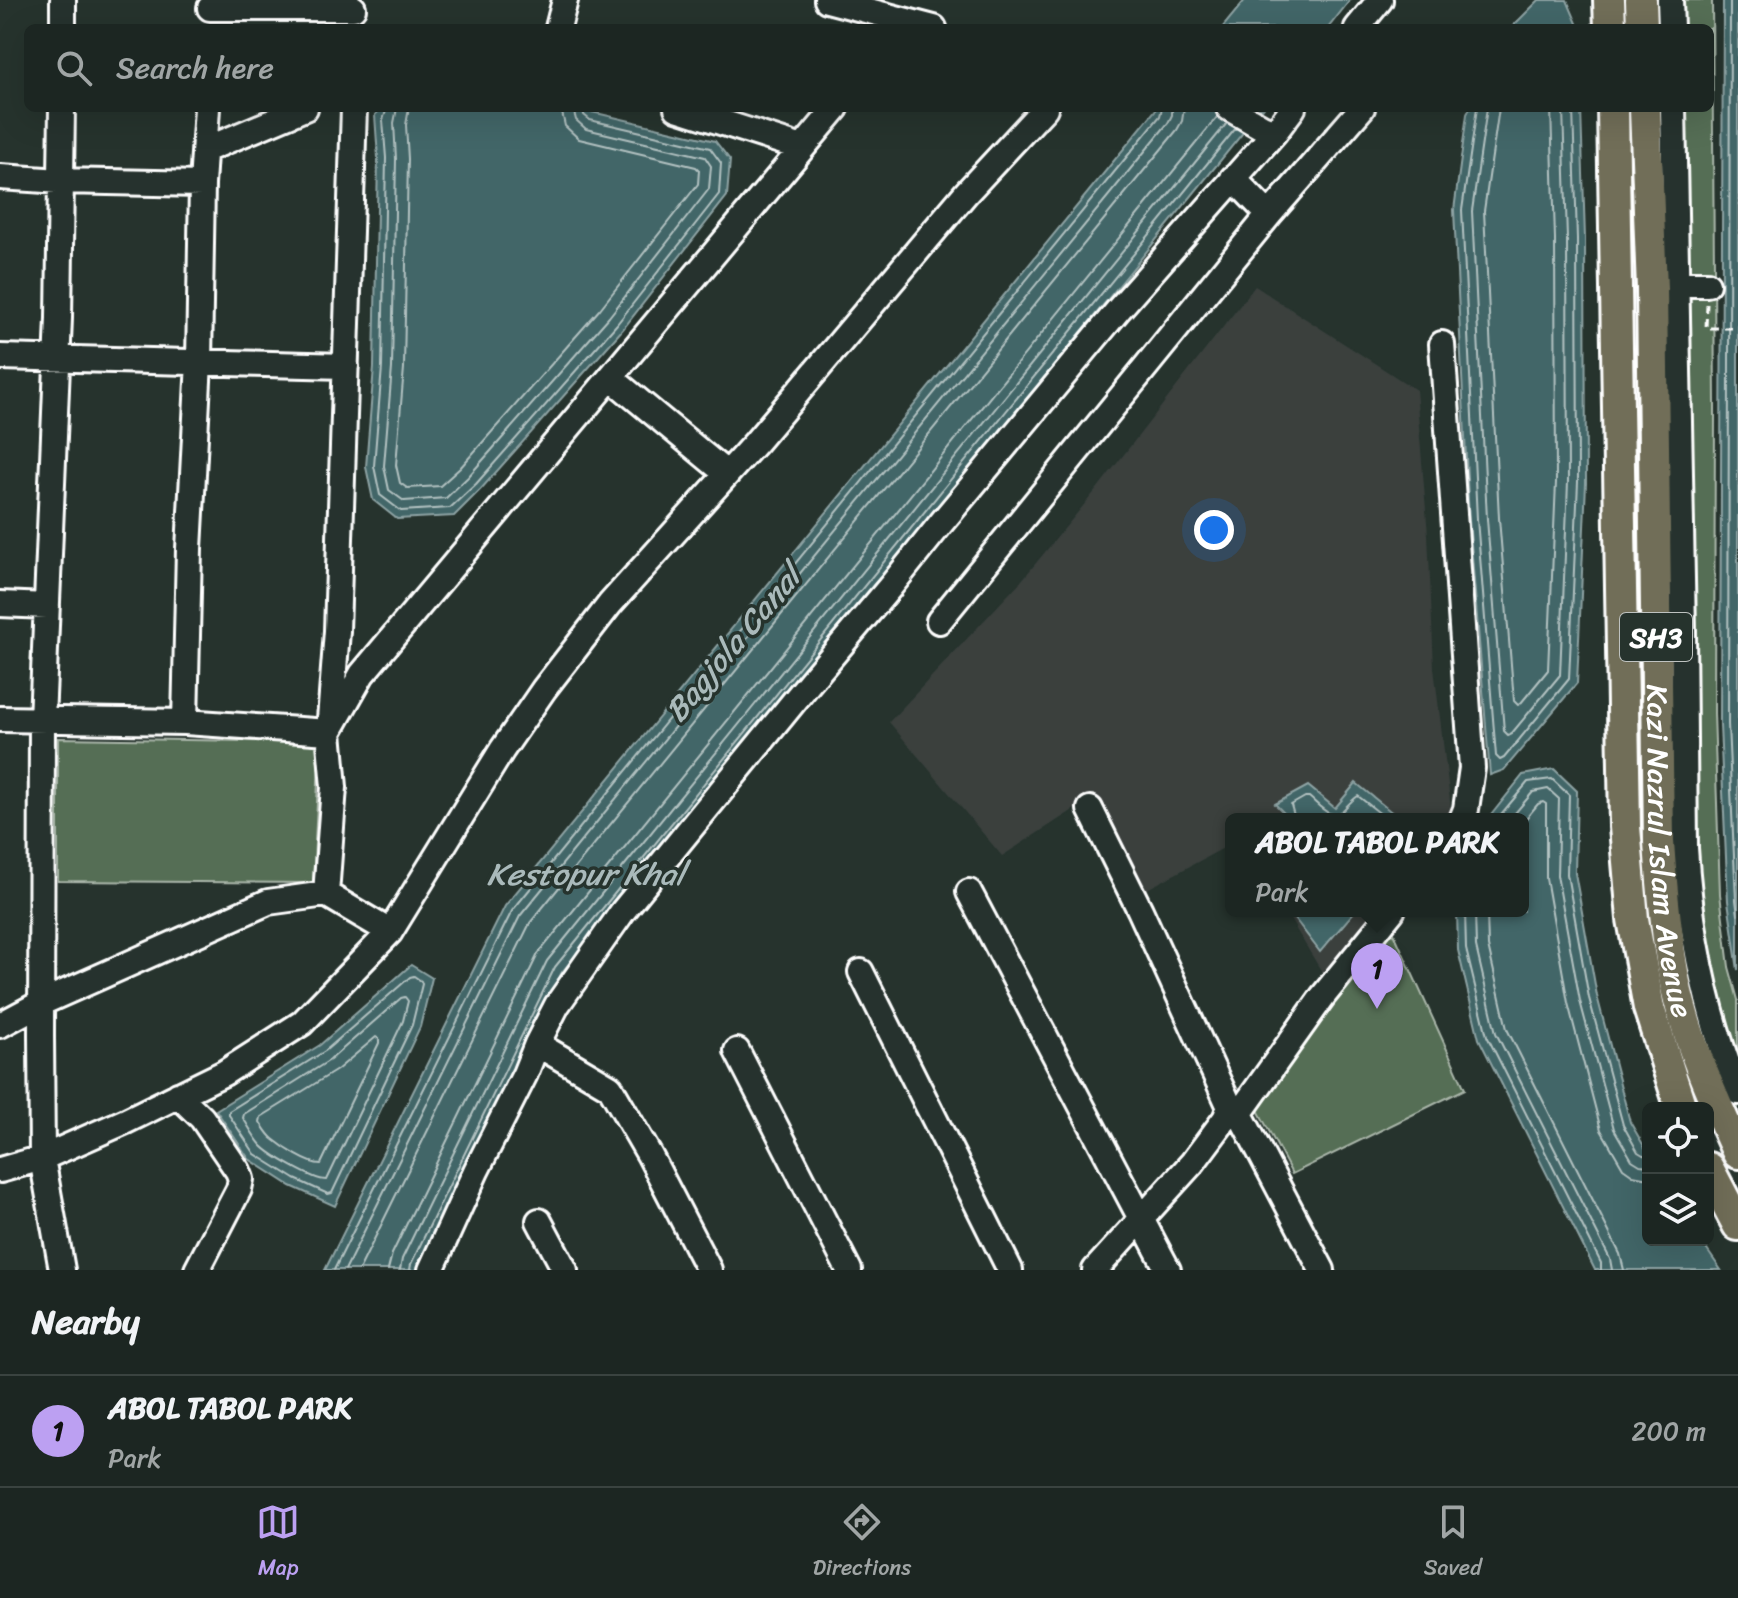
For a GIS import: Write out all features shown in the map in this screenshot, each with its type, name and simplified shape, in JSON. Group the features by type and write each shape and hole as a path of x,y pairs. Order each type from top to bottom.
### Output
{"main road":[{"path":"1609,0 1610,24"},
{"path":"1641,0 1642,24"},
{"name":"Kazi Nazrul Islam Avenue","path":"1613,112 1625,827 1633,919 1646,993 1679,1102"},
{"name":"Kazi Nazrul Islam Avenue","path":"1645,112 1652,289 1659,842 1665,917 1675,980 1692,1042 1738,1153"},
{"path":"1711,1174 1738,1225"}],"street":[{"path":"63,0 63,24"},
{"path":"559,24 565,0"},
{"path":"827,0 904,24"},
{"path":"1360,24 1380,0"},
{"path":"1670,0 1671,24"},
{"path":"210,12 353,12"},
{"path":"62,112 57,358 42,720 41,1003 42,1158 62,1270"},
{"path":"185,722 207,112"},
{"path":"205,150 295,112"},
{"path":"326,894 334,787 329,732 337,631 354,112"},
{"path":"690,112 802,148"},
{"path":"329,732 362,674 833,112"},
{"path":"0,1170 42,1158 126,1121 224,1073 302,1023 390,932 502,750 544,689 610,604 727,474 966,193 1041,112"},
{"path":"1236,112 1268,129"},
{"path":"431,1270 557,1005 623,911 1119,309 1233,178 1268,129 1288,112"},
{"path":"939,621 1269,215 1359,112"},
{"path":"1673,112 1687,880 1706,989 1738,1092"},
{"path":"0,177 202,184"},
{"path":"1233,178 1269,215"},
{"path":"1675,284 1707,284"},
{"path":"1442,344 1472,768 1464,813"},
{"path":"0,357 346,366"},
{"path":"611,378 727,474"},
{"path":"0,604 47,606"},
{"path":"0,719 185,722 329,732"},
{"path":"1090,809 1234,1110 1322,1270"},
{"path":"969,892 1168,1270"},
{"path":"0,1025 41,1003 268,902 326,894 390,932"},
{"path":"1095,1270 1193,1162 1387,917"},
{"path":"861,972 1010,1270"},
{"path":"537,1044 610,1087 709,1270"},
{"path":"737,1051 849,1270"},
{"path":"178,1095 202,1118 241,1179 239,1189 196,1270"},
{"path":"539,1221 565,1270"}],"path":[{"path":"1707,284 1706,328 1738,328"}],"shaded area":[{"path":"1255,286 1416,390 1428,534 1434,668 1452,813 1225,813 1225,847 1138,894 1092,798 1002,856 889,722 1022,580"},
{"path":"1289,917 1372,917 1325,977"}],"green space":[{"path":"1667,0 1712,0 1712,24 1668,24"},
{"path":"1670,112 1713,112 1714,713 1720,894 1729,967 1738,1000 1738,1111 1726,1084 1691,938"},
{"path":"58,738 320,742 313,883 58,881"},
{"path":"1392,929 1465,1089 1292,1174 1251,1097"}],"water":[{"path":"1245,0 1350,0 1331,24 1225,24"},
{"path":"1539,0 1567,0 1577,24 1515,24"},
{"path":"1723,0 1738,0 1738,970 1728,901 1720,725"},
{"path":"378,112 592,112 715,141 730,160 727,196 623,329 454,516 397,519 373,500 366,467 374,367 378,158 375,115"},
{"name":"Kestopur Khal","path":"1154,112 1260,112 562,972 417,1270 325,1270 505,906"},
{"path":"1581,112 1586,483 1577,683 1504,770 1490,775 1469,520 1454,210 1467,114"},
{"path":"1554,769 1577,791 1575,873 1597,996 1630,1122 1642,1143 1642,1246 1704,1246 1721,1270 1595,1270 1479,1039 1458,950 1457,917 1529,917 1529,813 1493,813 1523,775"},
{"path":"1356,783 1393,813 1284,813 1275,804 1308,786 1335,808"},
{"path":"1294,917 1350,917 1320,952"},
{"path":"411,965 432,978 420,1027 335,1206 291,1186 249,1159 216,1110 320,1045"}],"place":[{"name":"ABOL TABOL PARK","path":"1377,1009"}],"water label":[{"name":"Bagjola Canal","path":"733,644"}]}
